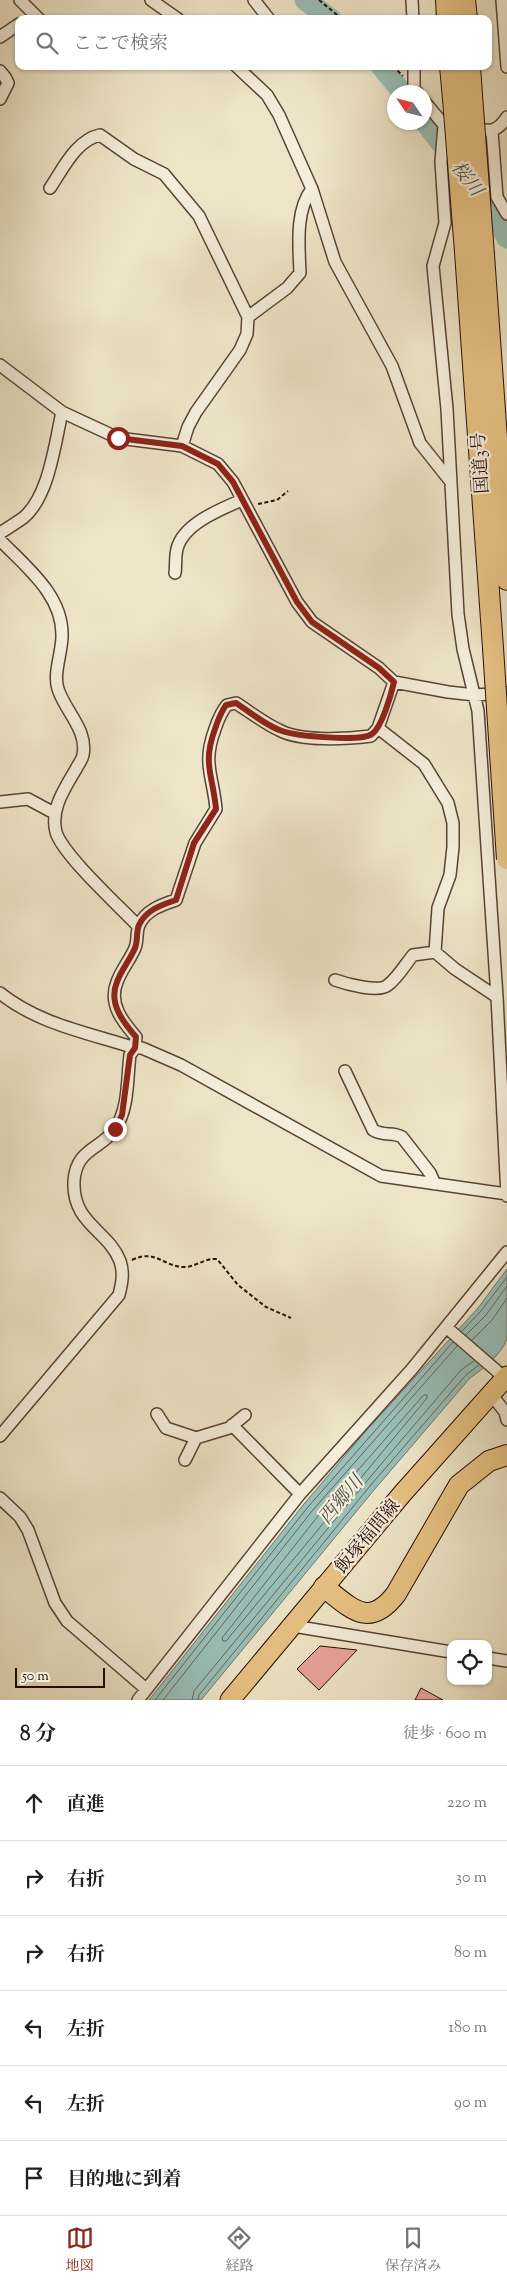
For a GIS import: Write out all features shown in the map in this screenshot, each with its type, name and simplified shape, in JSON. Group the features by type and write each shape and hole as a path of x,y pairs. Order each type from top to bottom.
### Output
{"highway":[{"path":"446,0 447,15"},
{"path":"465,0 466,15"},
{"name":"国道3号","path":"452,70 462,97 474,254 507,580"},
{"name":"国道3号","path":"462,97 469,70"},
{"name":"国道3号","path":"474,254 493,648 507,859"},
{"path":"324,1587 360,1612 372,1614 386,1608 459,1485 489,1461 507,1455"},
{"path":"471,1475 507,1463"}],"main road":[{"name":"飯塚福間線","path":"230,1700 402,1494 506,1377"}],"street":[{"path":"20,0 31,15"},
{"path":"151,0 172,15"},
{"path":"254,0 266,15"},
{"path":"412,0 412,15"},
{"path":"502,0 507,67"},
{"path":"0,38 15,27"},
{"path":"240,70 267,96 280,115 312,189 334,262 392,366 420,443 451,482"},
{"path":"414,70 414,85"},
{"path":"0,71 6,76 8,83 0,99"},
{"path":"432,111 444,125 492,131 502,125 507,117"},
{"path":"0,993 16,1006 43,1019 135,1048 142,1048 182,1065 380,1176 507,1195 497,997 478,711 463,650 458,614 447,409 433,266 445,223 441,162 444,125"},
{"path":"492,131 497,197 507,214"},
{"path":"50,188 77,149 90,137 100,135 134,159 164,174 199,216 248,317 247,334 240,350 196,412 188,427 182,446"},
{"path":"248,317 287,288 300,273 299,245 302,208 306,196 312,189"},
{"path":"0,365 62,412 118,438 182,446 218,464 233,482 297,602 312,622 364,657 394,682 475,696 507,693"},
{"path":"0,532 25,517 40,496 47,476 62,412"},
{"path":"175,573 177,548 185,536 204,518 243,501"},
{"path":"0,540 46,588 56,606 63,634 57,674 58,688 82,735 83,756 64,789 54,813 56,833 65,850 138,926"},
{"path":"0,1436 119,1295 123,1278 120,1260 110,1246 82,1216 77,1203 74,1182 77,1167 85,1154 108,1137 122,1115 130,1055 135,1048 136,1037 120,1018 115,999 116,984 136,947 138,926 146,914 157,907 176,900 194,843 216,809 208,768 208,753 221,712 226,705 236,703 280,731 306,737 357,738 371,736 378,728 394,682"},
{"path":"378,728 424,764 448,803 453,822 450,875 438,908 435,952"},
{"path":"0,802 28,799 54,813"},
{"path":"335,980 350,985 380,988 387,986 413,955 435,952 455,970 497,997"},
{"path":"345,1072 373,1130 382,1135 397,1134 402,1137 430,1173 435,1184"},
{"path":"138,1700 300,1494 412,1369 507,1252"},
{"path":"446,1327 506,1377"},
{"path":"491,1394 505,1412 507,1420"},
{"path":"157,1414 166,1428 196,1438 232,1425 245,1414"},
{"path":"232,1425 300,1494"},
{"path":"186,1460 196,1438"},
{"path":"0,1498 20,1517 28,1530 55,1603 68,1621 146,1689"},
{"path":"293,1626 447,1651"},
{"path":"492,1659 507,1661"}],"path":[{"path":"319,0 337,15"},
{"path":"243,501 268,503 277,500 288,491"},
{"path":"121,1266 142,1255 150,1255 184,1267 210,1258 217,1258 238,1285 266,1307 291,1318"}],"water":[{"name":"西郷川","path":"507,1269 507,1339 496,1356 470,1378 374,1490 201,1700 149,1700 304,1504 365,1432 478,1308"}],"building":[{"path":"320,1646 357,1650 319,1690 297,1669"},
{"path":"421,1688 443,1700 415,1700"}],"waterway":[{"name":"桜川","path":"305,0 326,15"},
{"name":"桜川","path":"384,70 396,85"},
{"name":"桜川","path":"431,130 455,161"},
{"name":"桜川","path":"474,185 486,201 507,238"}],"route":[{"path":"115,1129 122,1115 130,1055 135,1048 136,1037 120,1018 115,999 116,984 136,947 138,926 146,914 157,907 176,900 185,877 194,843 212,818 216,809 207,760 208,746 221,712 226,705 236,703 280,731 306,737 357,738 371,736 378,728 394,682 379,668 341,640 312,622 297,602 233,482 218,464 182,446 118,438"}]}
